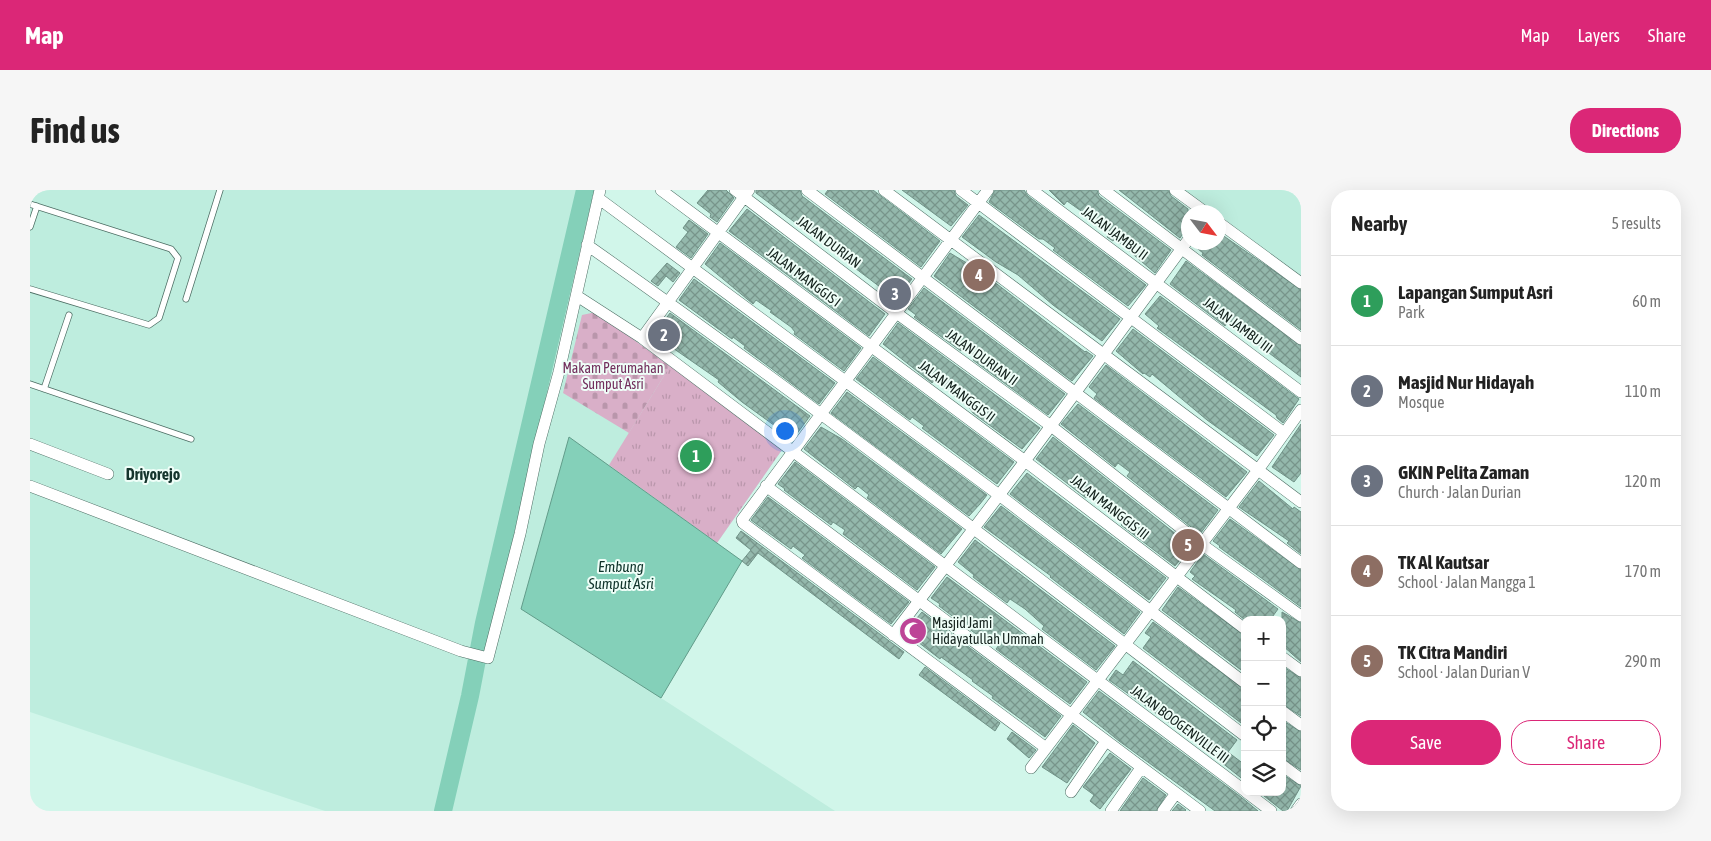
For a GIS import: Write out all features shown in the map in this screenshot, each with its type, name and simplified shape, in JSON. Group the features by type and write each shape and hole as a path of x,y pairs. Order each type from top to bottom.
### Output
{"street":[{"name":"JALAN MANGGIS I","path":"661,190 871,346"},
{"path":"807,190 1301,563"},
{"path":"884,190 1105,354 1297,500 1301,486"},
{"path":"961,190 1284,432"},
{"path":"988,190 743,516 744,523 1046,748"},
{"name":"JALAN JAMBU II","path":"1032,190 1157,282"},
{"path":"1104,190 1181,241"},
{"path":"1175,190 1195,205"},
{"path":"642,338 719,232 743,192"},
{"name":"JALAN DURIAN","path":"743,192 895,312"},
{"path":"30,486 464,653 486,658 490,656 599,194 694,268 999,495 1241,679"},
{"path":"1226,228 1301,283"},
{"path":"587,246 668,302 819,414 1241,733"},
{"path":"893,635 1026,461 1181,249"},
{"path":"1192,250 1301,339"},
{"name":"JALAN JAMBU III","path":"1157,282 1301,392"},
{"name":"JALAN BOOGENVILLE III","path":"576,296 642,338 1241,789"},
{"name":"JALAN DURIAN II","path":"895,312 1051,426 1200,543 1301,616"},
{"name":"JALAN MANGGIS II","path":"871,346 1026,461"},
{"path":"1031,768 1200,543 1258,470 1301,410"},
{"path":"30,444 108,474"},
{"name":"JALAN MANGGIS III","path":"1026,461 1241,626"},
{"path":"766,486 1200,811"},
{"path":"1286,660 1301,671"},
{"path":"1286,714 1301,725"},
{"path":"1071,792 1106,741"},
{"path":"1111,811 1142,768"},
{"path":"1286,768 1301,779"},
{"path":"1163,811 1176,793"},
{"name":"JALAN BOOGENVILLE III","path":"1250,796 1271,811"},
{"path":"1296,811 1301,804"}],"lane":[{"path":"186,299 220,190"},
{"path":"30,204 171,249 178,258 159,318 149,326 30,289"},
{"path":"30,227 37,206"},
{"path":"44,388 69,315"},
{"path":"30,384 191,439"}],"shaded area":[{"path":"30,190 594,190 571,292 784,447 717,543 742,561 661,698 835,811 325,811 30,712"},
{"path":"1184,190 1301,190 1301,277 1226,220 1226,205 1205,205"}],"green space":[{"name":"Makam Perumahan Sumput Asri","path":"596,312 670,366 629,433 563,393 582,315"},
{"path":"670,366 784,447 717,543 609,465"}],"water":[{"name":"Embung Sumput Asri","path":"569,437 742,561 661,698 521,609"}],"building":[{"path":"708,190 726,190 734,198 717,222 710,217 711,214 697,203"},
{"path":"756,190 800,190 802,196 912,279 896,299 847,262 812,232 806,228 805,230 756,193"},
{"path":"828,190 873,190 940,241 921,267 825,194"},
{"path":"902,190 954,190 956,196 968,205 951,226"},
{"path":"995,190 1024,190 1028,196 1146,285 1128,306 1053,250 1055,248 1043,239 1039,239 989,202"},
{"path":"1049,190 1097,190 1099,196 1171,250 1155,273 1115,239 1113,241 1107,237 1108,235 1103,229 1084,213 1067,201 1064,205"},
{"path":"1119,190 1168,190 1171,196 1183,205 1181,205 1180,238"},
{"path":"747,209 885,314 869,336 729,231"},
{"path":"979,215 1120,319 1102,341 1053,305 1018,275 996,262 962,237"},
{"path":"689,220 708,234 691,258 676,247 688,232 683,228"},
{"path":"1226,238 1301,290 1301,330 1202,255 1203,253 1199,250 1226,250"},
{"path":"720,243 861,348 844,371 794,334 795,332 791,327 770,312 772,311 756,300 753,304 705,264"},
{"path":"950,253 980,271 1085,352 1093,356 1072,381 934,276"},
{"path":"1186,261 1301,346 1301,377 1241,332 1227,323 1225,326 1170,284"},
{"path":"667,263 680,273 673,282 666,276 658,286 651,281"},
{"path":"694,279 835,383 819,404 744,348 745,346 733,337 732,339 679,300"},
{"path":"924,288 1065,394 1048,415 973,360 975,356 964,347 961,351 914,317 916,315 908,309"},
{"path":"1160,296 1299,399 1283,423 1276,415 1157,328 1159,326 1145,314"},
{"path":"670,313 810,416 793,439 742,402 718,382 719,380 654,335"},
{"path":"898,323 1040,428 1022,449 973,413 969,407 949,392 950,390 935,380 932,383 883,344"},
{"path":"1133,329 1274,435 1257,456 1207,420 1152,374 1150,377 1143,374 1116,351"},
{"path":"873,357 1014,462 997,484 922,428 924,426 912,417 910,420 856,379"},
{"path":"1106,365 1247,472 1226,497 1094,398 1097,394 1089,387"},
{"path":"847,392 987,495 969,516 831,413"},
{"path":"1078,404 1218,510 1200,534 1127,476 1130,472 1118,463 1115,467 1061,424"},
{"path":"1301,424 1301,473 1294,482 1272,467"},
{"path":"821,427 842,439 962,529 941,554 867,498 869,495 858,486 855,489 804,449"},
{"path":"1053,437 1191,546 1175,566 1121,525 1123,523 1102,508 1103,506 1088,496 1086,498 1036,459"},
{"path":"795,462 935,567 917,590 843,534 845,530 833,522 831,525 778,484"},
{"path":"1027,473 1166,578 1149,600 1010,494"},
{"path":"1259,481 1293,509 1294,507 1301,512 1301,554 1287,543 1289,541 1239,507"},
{"path":"768,497 909,602 891,624 802,558 805,555 793,546 791,549 751,520"},
{"path":"1001,506 1140,612 1124,634 1051,576 984,527"},
{"path":"1230,519 1301,570 1301,607 1213,541"},
{"path":"741,531 904,652 899,659 758,553 748,566 742,561 751,550 736,538"},
{"path":"975,540 1115,646 1096,670 1042,629 1044,626 1025,609 1010,599 1007,603 973,577 974,575 958,562"},
{"path":"1203,554 1278,609 1273,616 1241,617 1235,612 1236,610 1192,579 1195,576 1190,572"},
{"path":"947,577 1087,682 1070,704 996,649 999,645 987,636 984,640 931,598"},
{"path":"1178,587 1241,633 1241,670 1162,610"},
{"path":"922,612 1061,716 1045,737 992,698 993,696 973,680 941,657 940,659 905,632"},
{"path":"1282,612 1301,623 1301,662 1286,649 1286,616 1282,616"},
{"path":"1153,622 1241,687 1241,723 1143,648 1151,637 1145,633"},
{"path":"1133,661 1237,740 1228,752 1241,762 1241,778 1192,739 1109,680 1116,670 1123,675"},
{"path":"925,667 1000,723 995,731 919,675"},
{"path":"1286,669 1301,678 1301,716 1286,707"},
{"path":"1099,691 1258,811 1215,811 1119,741 1083,712"},
{"path":"1286,723 1301,732 1301,770 1286,761"},
{"path":"1073,725 1095,743 1067,783 1042,767"},
{"path":"1012,732 1036,750 1029,758 1007,739"},
{"path":"1110,753 1131,769 1100,809 1090,801 1094,795 1083,787"},
{"path":"1286,777 1301,786 1287,811 1283,811 1264,796 1286,796"},
{"path":"1143,778 1166,795 1156,811 1120,811"},
{"path":"1178,804 1186,810 1172,811"}],"waterway":[{"path":"443,811 470,696 484,623 585,190"}],"place":[{"name":"TK Al Kautsar","path":"979,275"},
{"name":"GKIN Pelita Zaman","path":"895,294"},
{"name":"Masjid Nur Hidayah","path":"664,335"},
{"name":"Lapangan Sumput Asri","path":"696,456"},
{"name":"TK Citra Mandiri","path":"1188,545"},
{"name":"Masjid Jami Hidayatullah Ummah","path":"913,631"}],"district":[{"name":"Driyorejo","path":"153,474"}]}
